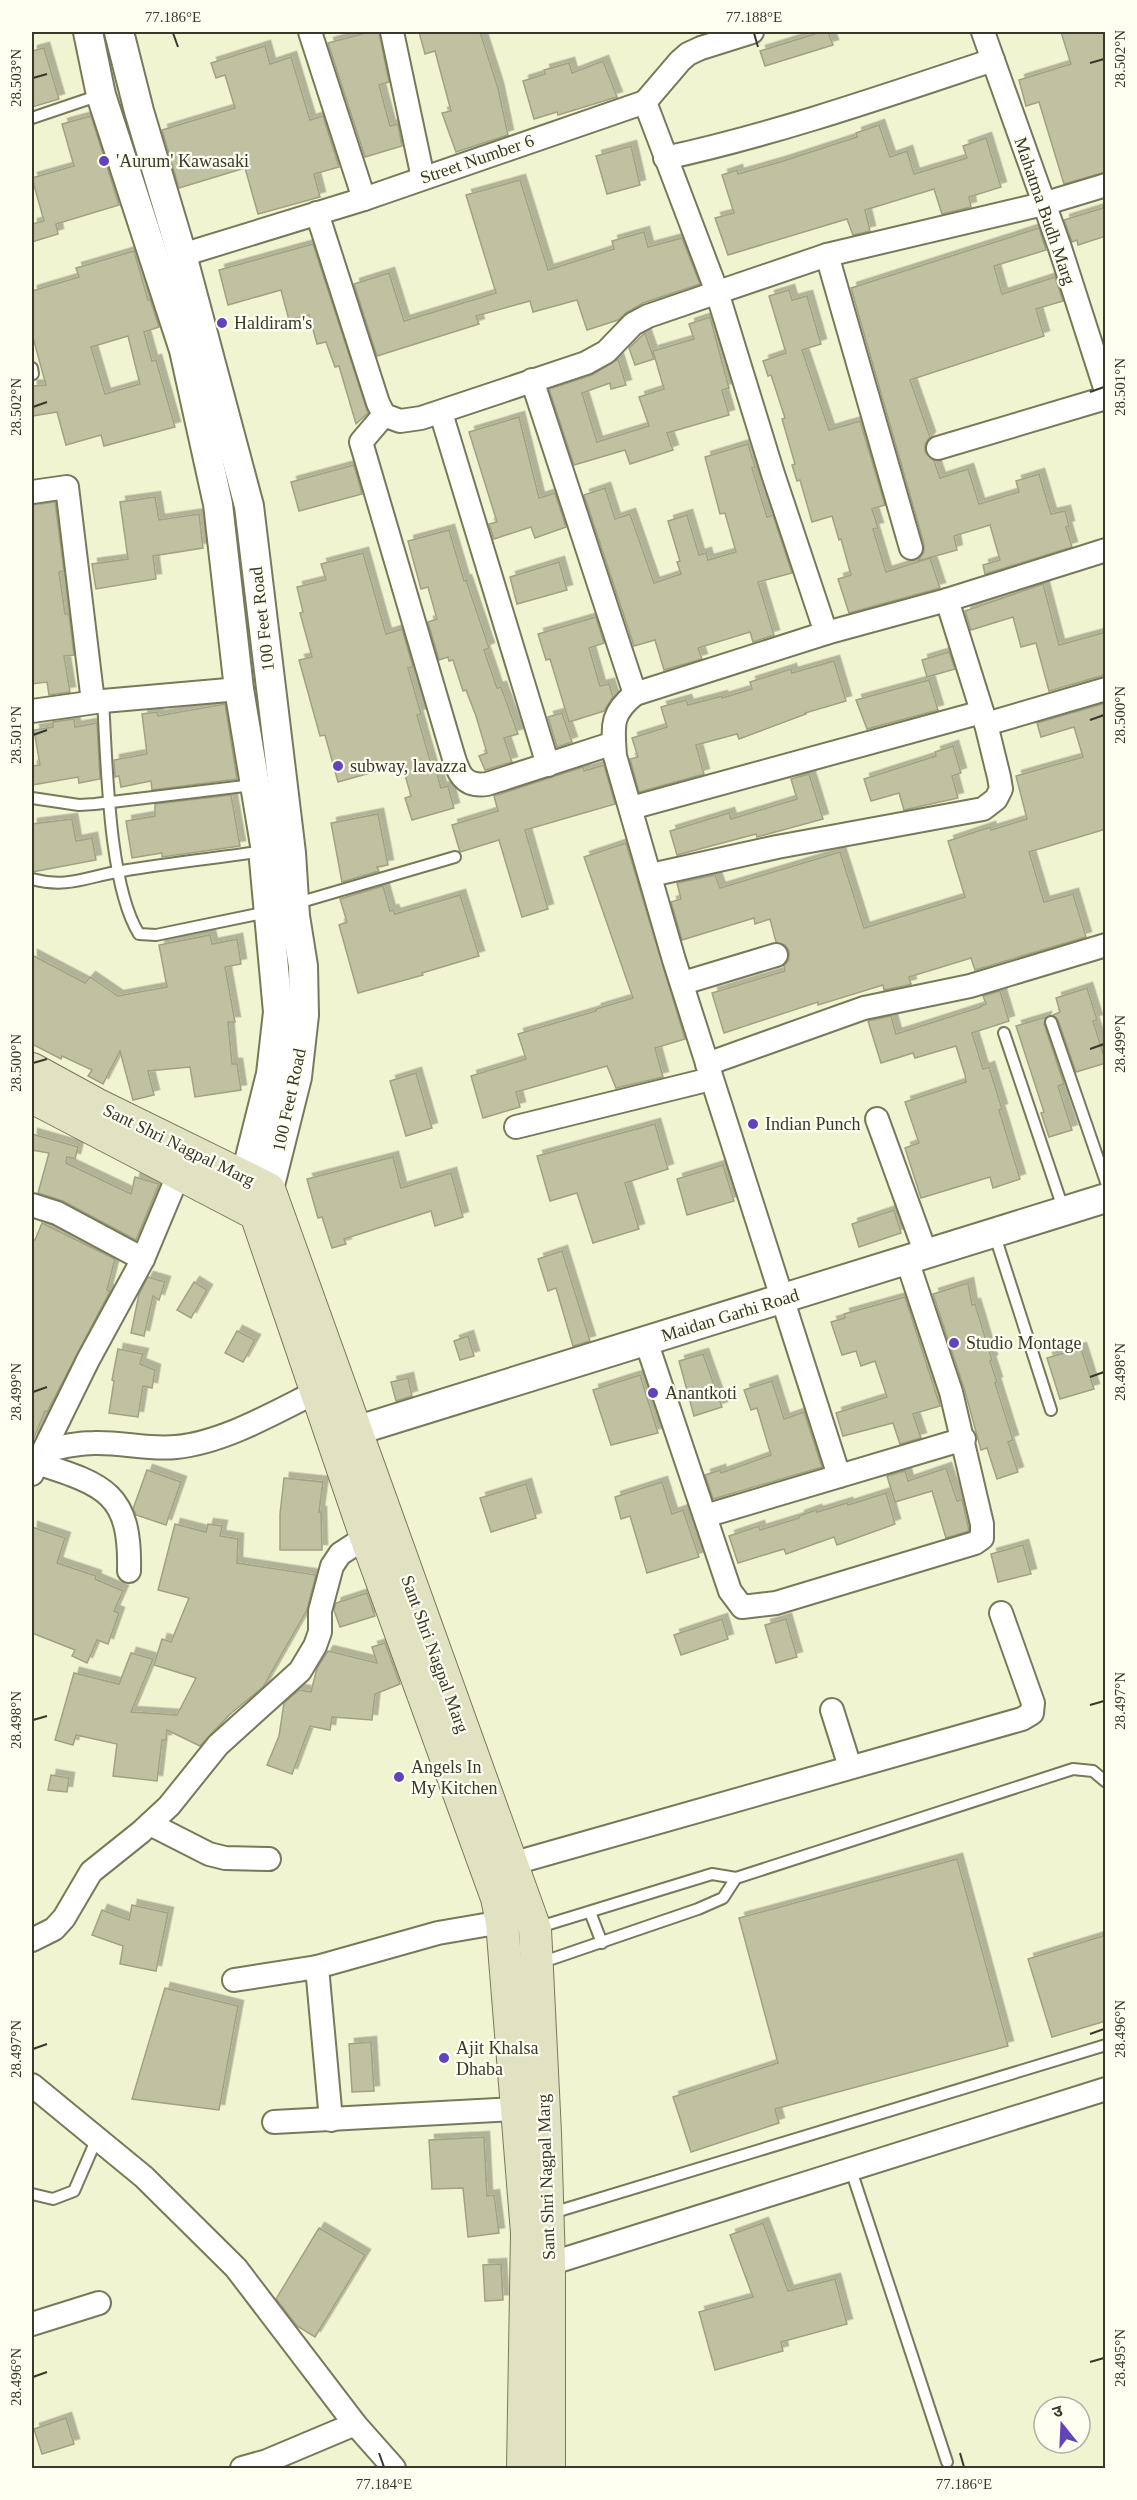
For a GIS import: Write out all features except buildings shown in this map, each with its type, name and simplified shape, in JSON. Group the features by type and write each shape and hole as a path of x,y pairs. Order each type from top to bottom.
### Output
{"main road":[{"name":"Sant Shri Nagpal Marg","path":"32,1069 251,1196 355,1431 535,1929 549,2264 549,2469"},
{"name":"Sant Shri Nagpal Marg","path":"32,1097 179,1173 251,1196"},
{"name":"Sant Shri Nagpal Marg","path":"251,1196 366,1537 497,1898 502,1922 526,2232 523,2469"}],"street":[{"name":"100 Feet Road","path":"88,32 101,95 184,350 218,504 239,689 266,851 264,860 282,908"},
{"name":"100 Feet Road","path":"119,32 249,506 291,853 282,908 278,1012 271,1074 251,1196"},
{"path":"310,32 364,199"},
{"path":"392,32 423,178"},
{"path":"752,32 688,54 645,102 717,292 773,474 826,633"},
{"name":"Mahatma Budh Marg","path":"983,32 1060,248 1106,391"},
{"path":"665,158 842,110 993,60"},
{"name":"Street Number 6","path":"182,255 364,199 645,102"},
{"path":"317,213 372,386 384,415 400,421 441,413 586,363 606,352 633,324 648,316 827,255 1043,204 1106,185"},
{"path":"827,255 911,548"},
{"path":"532,380 635,694"},
{"path":"938,448 1106,398"},
{"path":"441,413 548,765"},
{"path":"384,415 361,442 458,768 465,781 474,786 487,784 614,743"},
{"path":"32,492 67,487 98,702"},
{"path":"840,1476 781,1299 674,960 615,756 613,729 616,713 635,694 826,633 947,600 1106,550"},
{"path":"651,875 777,847 983,808 996,799 1000,789 984,718 947,600"},
{"path":"32,711 98,702 239,689"},
{"path":"631,808 1106,689"},
{"path":"516,1127 709,1071 864,1008 970,986 1106,945"},
{"path":"683,983 776,955"},
{"path":"646,1341 730,1591 742,1607 776,1603 975,1543 982,1538 982,1524 964,1439 917,1257 877,1119"},
{"path":"38,1463 88,1360 143,1259 179,1173"},
{"name":"Maidan Garhi Road","path":"355,1431 1106,1198"},
{"path":"32,1205 57,1213 143,1259"},
{"path":"38,1463 72,1444 95,1443 173,1448 195,1444 267,1416 316,1392"},
{"path":"705,1516 964,1439"},
{"path":"38,1463 94,1483 109,1494 128,1533 129,1571"},
{"path":"32,1940 54,1929 64,1918 91,1872 150,1824 168,1806 218,1745 300,1671 318,1639 320,1611 332,1566 340,1554 366,1537"},
{"path":"511,1864 1022,1719 1032,1713 1033,1702 1001,1613"},
{"path":"832,1710 850,1767"},
{"path":"150,1824 209,1854 225,1858 269,1859"},
{"path":"234,1980 288,1974 438,1933 502,1922"},
{"path":"317,1967 331,2120"},
{"path":"32,2085 144,2177 236,2268 355,2424 394,2469"},
{"path":"549,2264 1106,2089"},
{"path":"274,2122 516,2109"},
{"path":"32,2324 99,2303"},
{"path":"242,2469 267,2461 355,2424"}],"lane":[{"path":"32,118 101,95"},
{"path":"98,702 119,871 131,921 140,934 156,935 282,908 455,857"},
{"path":"32,798 80,805 254,785"},
{"path":"32,879 58,884 80,882 119,871 266,851"},
{"path":"1051,1022 1106,1182"},
{"path":"1004,1033 1064,1211"},
{"path":"994,1233 1051,1410"},
{"path":"535,1929 712,1874 736,1878 1073,1769 1093,1771 1106,1782"},
{"path":"537,1965 698,1910 723,1898 736,1878"},
{"path":"590,1912 602,1943"},
{"path":"547,2215 1106,2045"},
{"path":"32,2194 53,2199 74,2191 98,2138"},
{"path":"851,2170 947,2462"}],"place":[{"name":"'Aurum' Kawasaki","path":"104,161"},
{"name":"Haldiram's","path":"222,323"},
{"name":"subway, lavazza","path":"338,766"},
{"name":"Indian Punch","path":"753,1124"},
{"name":"Studio Montage","path":"954,1343"},
{"name":"Anantkoti","path":"653,1393"},
{"name":"Angels In My Kitchen","path":"399,1777"},
{"name":"Ajit Khalsa Dhaba","path":"444,2058"}]}
